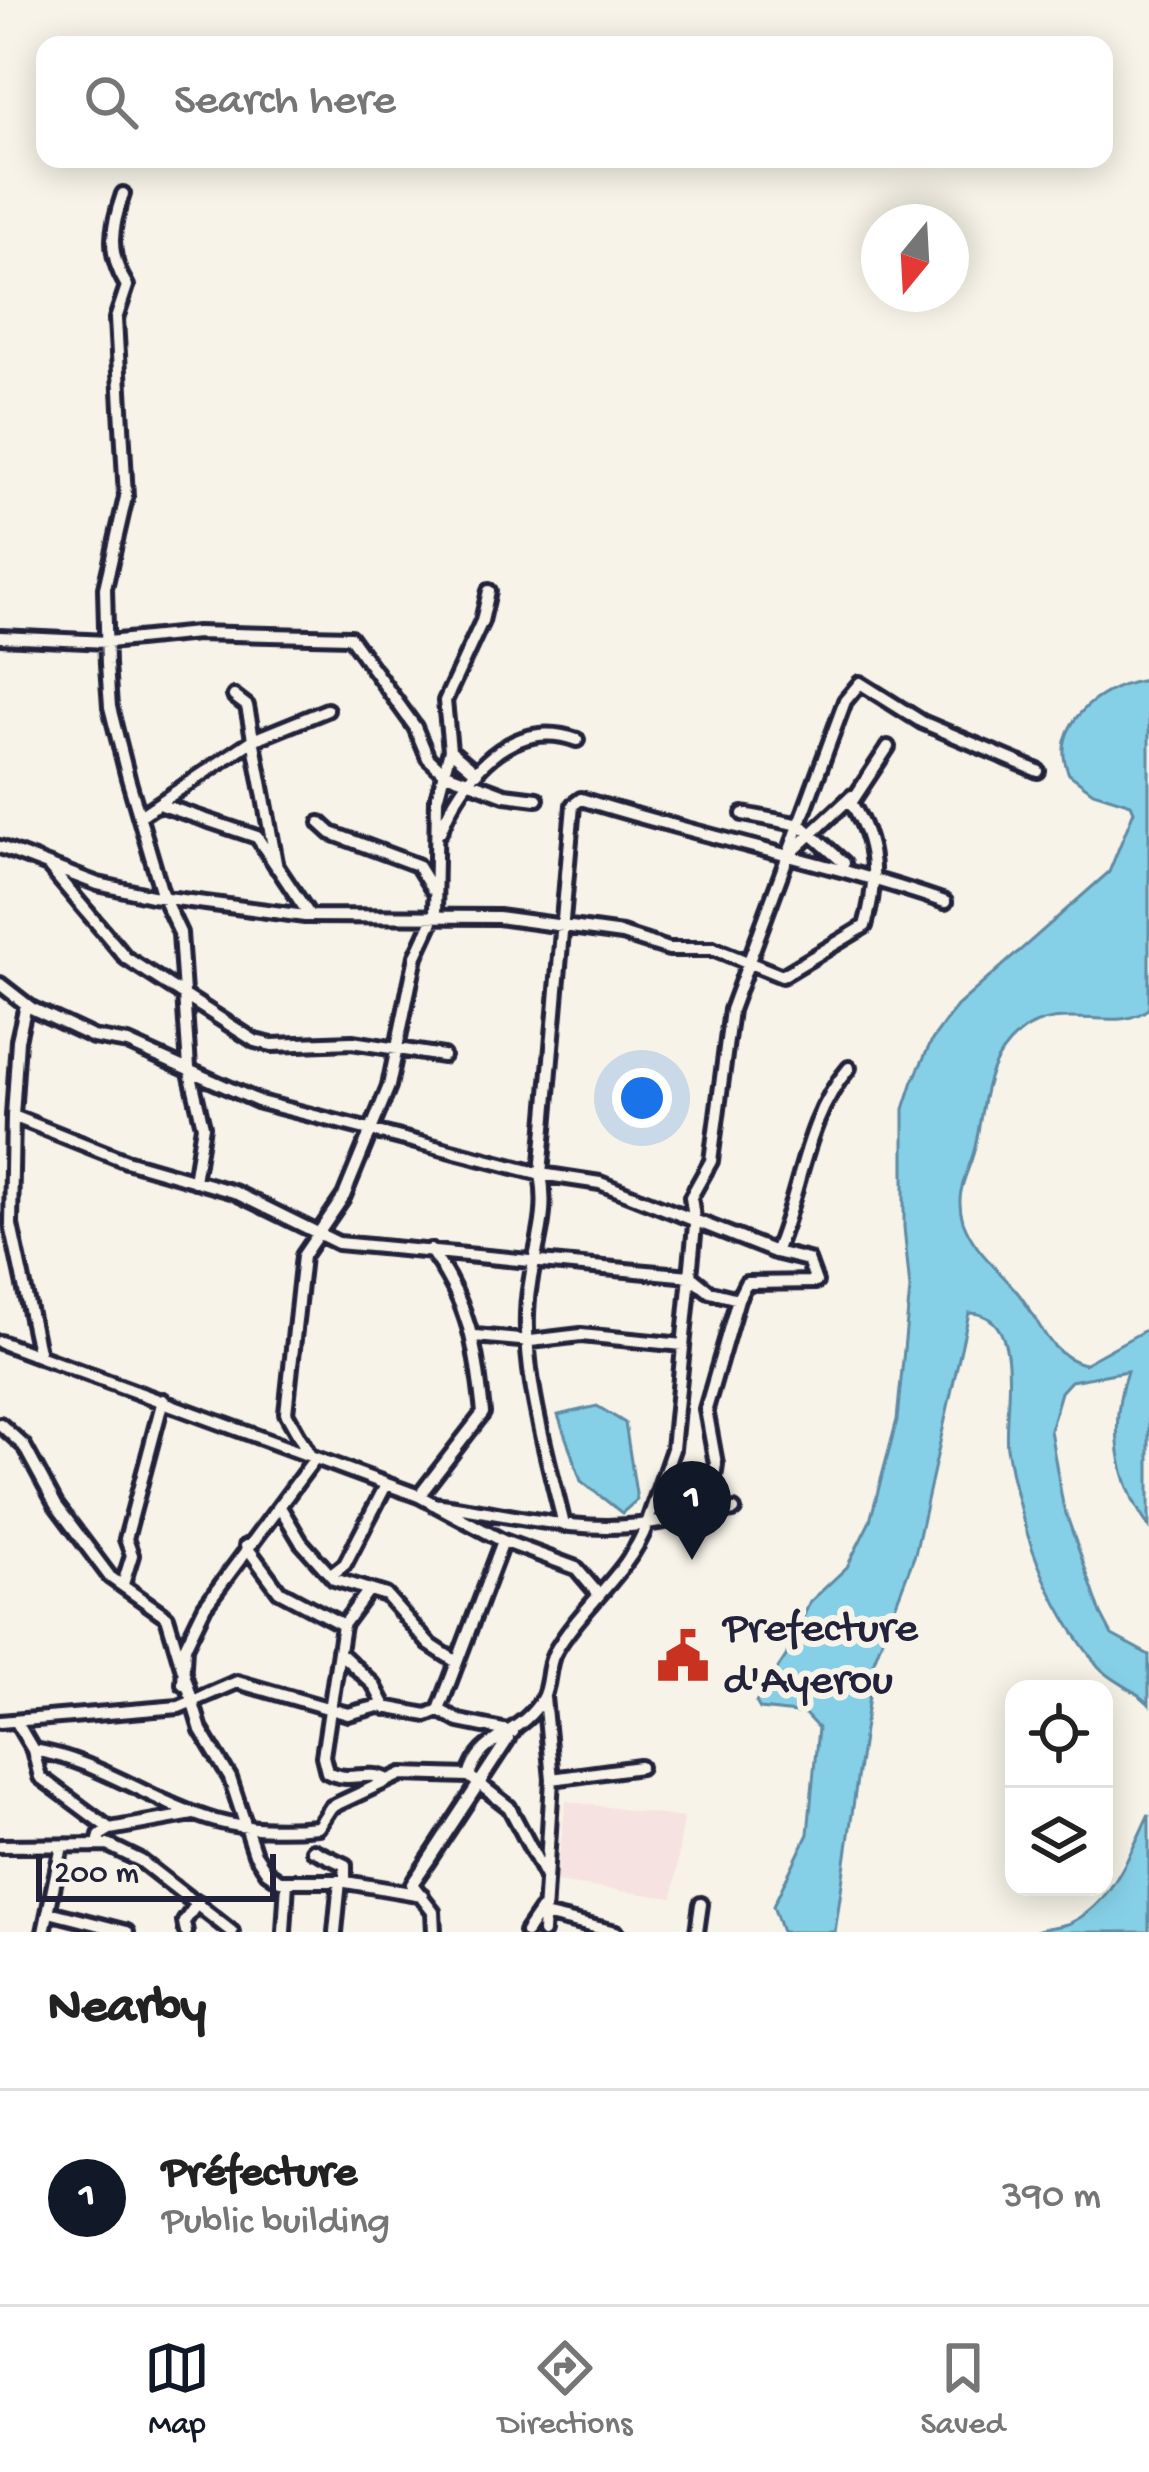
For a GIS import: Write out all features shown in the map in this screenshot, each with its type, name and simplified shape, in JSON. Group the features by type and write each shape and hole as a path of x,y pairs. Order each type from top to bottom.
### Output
{"street":[{"path":"123,194 112,226 112,254 127,286 116,319 126,496 105,588 106,642 113,722 163,897 180,933 189,1068 203,1126 194,1180"},
{"path":"313,1461 286,1413 303,1256 322,1235 371,1129 399,1048 416,956 434,910 439,836 436,799 451,750 446,701 482,621 489,591"},
{"path":"0,637 106,642 197,633 350,637 442,772 474,777"},
{"path":"543,1932 552,1779 544,1697 552,1658 646,1524 673,1449 695,1225 691,1197 711,1161 731,1010 845,701 860,683 922,722 1038,771"},
{"path":"234,696 247,706 277,871"},
{"path":"142,814 162,805 253,740 327,710"},
{"path":"439,836 485,761 523,737 558,733 577,740"},
{"path":"789,855 853,795 888,747"},
{"path":"451,750 474,777 505,795 537,800"},
{"path":"485,761 505,795"},
{"path":"0,847 98,884 163,897 310,916 434,910 497,916 622,934 669,949 715,949 782,976 861,932 875,878 853,795"},
{"path":"564,1525 531,1392 530,1284 547,1203 541,1174 571,811 576,801 852,869 945,902"},
{"path":"162,805 249,832 310,916"},
{"path":"743,814 801,825 852,869"},
{"path":"320,823 331,832 417,866 431,880 434,910"},
{"path":"43,862 126,958 272,1046 352,1042 443,1055"},
{"path":"0,984 26,1005 93,1036 128,1042 260,1102 541,1174 600,1183 695,1225 808,1260 816,1282 746,1283 738,1299 706,1409 716,1464 709,1510"},
{"path":"26,1005 13,1116 11,1225 38,1356"},
{"path":"776,1252 797,1201 810,1138 832,1087 849,1068"},
{"path":"13,1116 126,1161 234,1192 338,1243 690,1276 710,1292 738,1299"},
{"path":"419,1496 484,1413 475,1336 448,1275 430,1250"},
{"path":"475,1336 531,1341 581,1335 683,1346"},
{"path":"0,1342 163,1400 313,1461 419,1496 503,1541 576,1568 599,1595"},
{"path":"123,1584 132,1555 126,1539 163,1400"},
{"path":"0,1424 24,1446 84,1546 167,1617 183,1684 194,1702 201,1730 230,1778 267,1872 287,1882 342,1881 422,1895"},
{"path":"183,1684 185,1647 205,1606 313,1461"},
{"path":"331,1575 345,1564 386,1485"},
{"path":"433,1504 564,1525 646,1524 709,1510 734,1510"},
{"path":"280,1507 301,1542 331,1575 349,1587 386,1594 430,1644 455,1661"},
{"path":"0,1722 81,1719 194,1702 237,1682 331,1711 386,1708 428,1715 439,1710 503,1541"},
{"path":"246,1546 279,1591 344,1625"},
{"path":"368,1591 344,1625 323,1756 327,1772 357,1779 372,1772 388,1780"},
{"path":"340,1653 374,1684 386,1708"},
{"path":"434,1932 433,1911 412,1884 413,1876 473,1782 544,1697"},
{"path":"439,1710 459,1721 511,1735"},
{"path":"16,1721 33,1750 40,1777 110,1829"},
{"path":"473,1782 483,1744 511,1735"},
{"path":"33,1750 64,1755 196,1814 248,1826 318,1827 331,1807 402,1774 473,1782 509,1808 546,1877"},
{"path":"552,1779 640,1767"},
{"path":"98,1845 100,1834 110,1829 196,1814"},
{"path":"0,1846 98,1845 141,1861 232,1932"},
{"path":"44,1932 62,1846"},
{"path":"314,1850 345,1865 335,1932"},
{"path":"284,1932 287,1882"},
{"path":"171,1932 185,1927 198,1902"},
{"path":"697,1932 701,1904"},
{"path":"526,1932 544,1911"},
{"path":"544,1911 616,1932"},
{"path":"49,1912 127,1932"}],"shaded area":[{"path":"566,1801 683,1818 673,1898 556,1882"}],"water":[{"path":"1149,680 1149,1008 1121,1019 1052,1019 1035,1024 1006,1046 986,1089 960,1201 963,1221 974,1242 1061,1353 1084,1364 1149,1328 1149,1527 1129,1490 1119,1451 1118,1411 1127,1371 1071,1381 1061,1392 1050,1430 1063,1505 1101,1614 1112,1635 1149,1655 1149,1704 1098,1666 1050,1590 1019,1507 1007,1448 1006,1347 999,1329 987,1317 969,1313 915,1554 874,1661 835,1932 782,1932 773,1906 808,1834 818,1728 805,1714 760,1709 756,1702 786,1656 810,1602 847,1567 870,1521 897,1420 910,1289 904,1227 904,1109 932,1040 957,1006 1109,872 1134,811 1131,804 1093,792 1069,774 1066,739 1073,723 1098,698"},
{"path":"597,1406 625,1423 637,1500 622,1513 581,1481 558,1415"},
{"path":"1149,1814 1149,1932 1033,1932 1070,1923 1103,1896 1113,1896"}],"place":[{"name":"Préfecture","path":"692,1560"},
{"name":"Prefecture d'Ayerou","path":"683,1656"}]}
